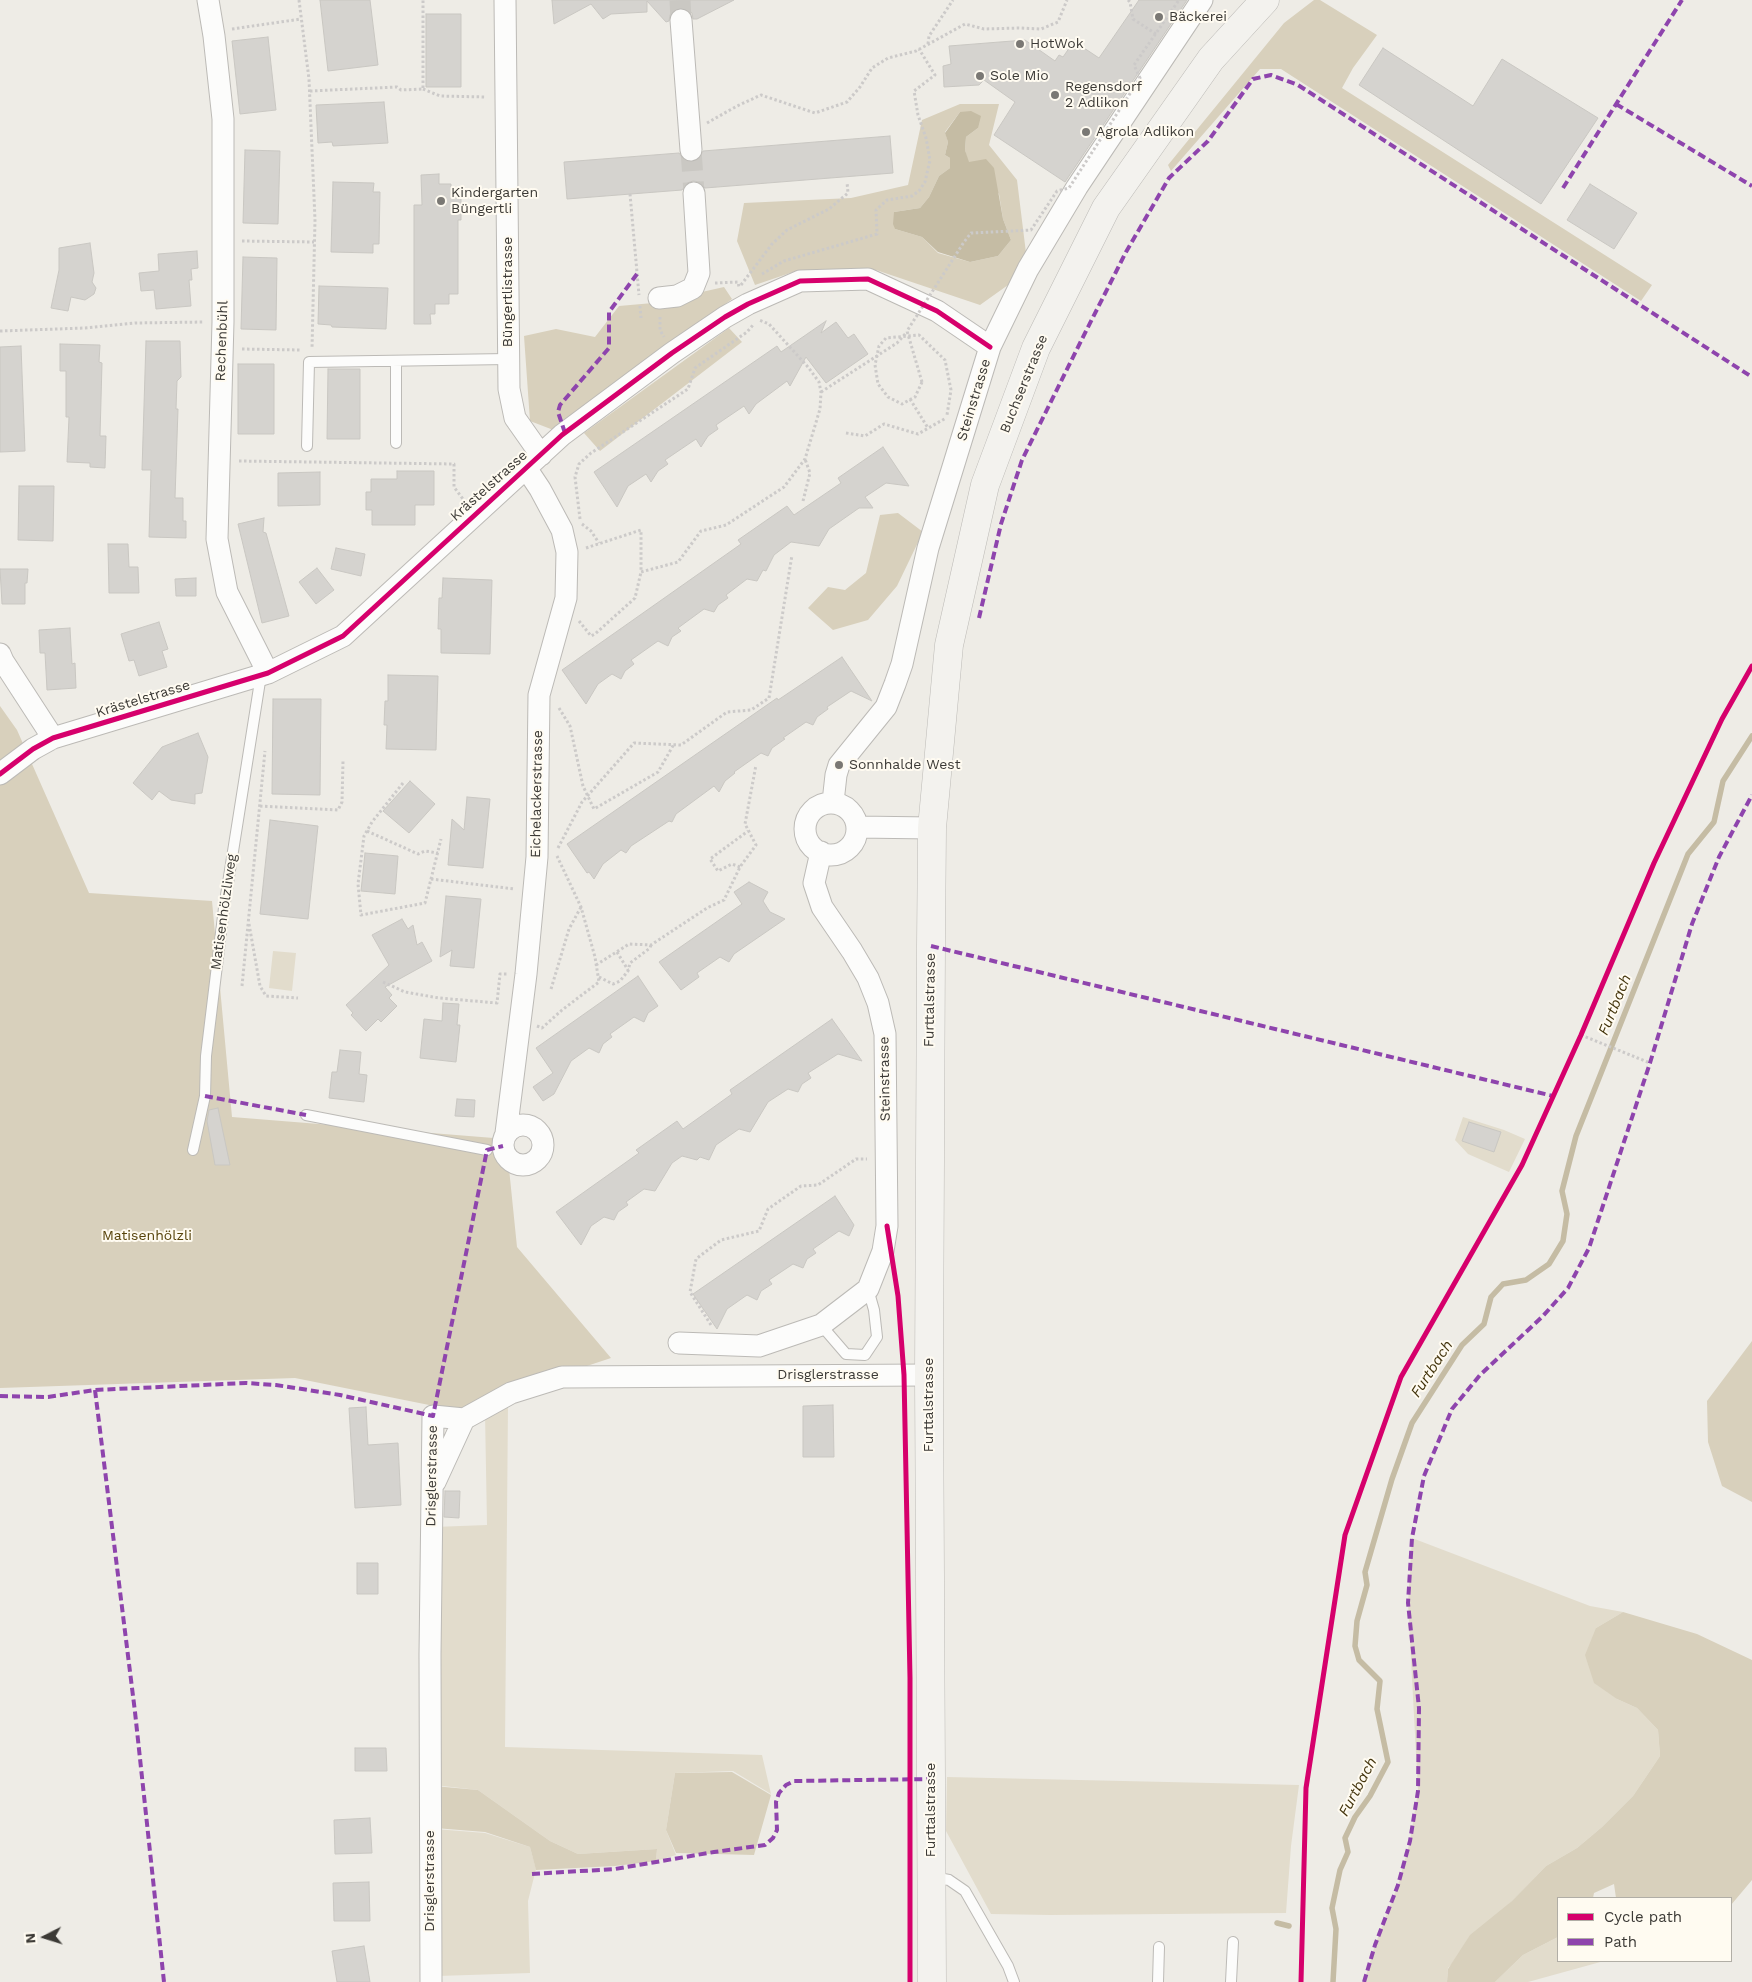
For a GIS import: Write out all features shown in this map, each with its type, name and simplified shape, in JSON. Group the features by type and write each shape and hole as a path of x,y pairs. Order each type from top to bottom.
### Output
{"main road":[{"name":"Buchserstrasse","path":"932,828 949,645 985,485 1036,348 1106,208 1212,59 1265,0"},
{"name":"Furttalstrasse","path":"932,828 929,1375 932,1982"}],"street":[{"name":"Rechenbühl","path":"208,0 223,119 223,322 217,539 227,592 265,674"},
{"name":"Büngertlistrasse","path":"505,0 508,389 515,418 533,462"},
{"name":"Steinstrasse","path":"833,802 839,764 886,707 902,664 928,548 990,347 1028,269 1077,187 1202,0"},
{"path":"681,20 691,150"},
{"path":"659,298 677,296 693,288 699,273 694,194"},
{"name":"Krästelstrasse","path":"0,774 33,749 53,738 265,674 343,636 562,435 725,317 748,304 800,281 868,279 937,311 990,347"},
{"name":"Eichelackerstrasse","path":"506,1133 526,974 536,857 539,695 564,610 574,551 540,489 533,462"},
{"path":"0,654 53,738"},
{"path":"833,802 850,810 858,827 853,843 843,852 828,855 813,848 805,832 809,814 816,807 824,803 833,802"},
{"path":"858,827 932,828"},
{"name":"Steinstrasse","path":"821,852 814,883 822,908 868,978 878,1003 885,1034 887,1226 883,1251 868,1289"},
{"path":"679,1344 759,1346 821,1325 868,1289"},
{"name":"Drisglerstrasse","path":"431,1982 430,1654 433,1416 464,1418 511,1393 562,1377 929,1375"},
{"path":"431,1489 464,1418"}],"lane":[{"path":"396,360 396,443"},
{"path":"307,446 309,362 508,360"},
{"name":"Matisenhölzliweg","path":"193,1150 205,1096 206,1056 224,908 265,674"},
{"path":"306,1115 487,1150"},
{"path":"821,1325 846,1354 865,1355 877,1338 874,1310 868,1289"},
{"path":"932,1877 949,1880 965,1890 1008,1966 1014,1982"},
{"path":"1232,1942 1232,1982"},
{"path":"1158,1982 1159,1947"}],"path":[{"path":"299,0 310,91 314,242 312,350"},
{"path":"423,0 423,89"},
{"path":"928,44 929,36 953,0"},
{"path":"706,123 737,106 761,96 815,112 847,102 860,88 872,68 888,58 919,49 965,24 984,30 1041,29 1058,22 1067,0"},
{"path":"1128,0 1133,19 1156,34"},
{"path":"821,392 897,343 907,331 971,233 1031,230 1057,191 1069,188 1140,78 1134,65 1179,0"},
{"path":"214,36 226,34 230,30 301,19"},
{"path":"754,279 784,261 877,234 876,210 887,200 912,196 919,191 925,182 930,160 914,92 935,75 919,49"},
{"path":"310,91 397,87 401,90 423,89 440,96 507,97"},
{"path":"747,283 739,288 772,244 787,230 829,209 848,193 847,182"},
{"path":"630,194 641,318"},
{"path":"223,240 314,242"},
{"path":"716,284 738,282"},
{"path":"659,298 660,330 672,354"},
{"path":"574,551 581,523 575,477 579,464 591,453 688,390 695,368 747,332 757,320 769,324 819,382 821,392 820,409 805,459 784,487 726,526 701,531 678,562 641,572"},
{"path":"0,331 85,328 135,322 223,322"},
{"path":"907,331 922,382 915,397 902,404 888,396 878,384 875,365 879,346 886,338 905,335 919,335 944,360 951,390 943,432 960,444"},
{"path":"910,399 928,428"},
{"path":"846,433 864,436 884,424 918,434 946,418"},
{"path":"803,501 810,474 805,459"},
{"path":"219,461 454,464 454,487 474,514"},
{"path":"581,523 592,531 599,543"},
{"path":"564,610 574,613 591,636 635,598 641,572 641,530 574,551"},
{"path":"520,1021 542,1028 599,982 581,907 557,856 557,848 582,802 634,743 681,745 727,712 751,710 769,698 792,555"},
{"path":"541,686 553,697 570,726 583,786 594,810 658,772 674,744"},
{"path":"242,986 265,745"},
{"path":"260,806 338,810 342,802 343,761"},
{"path":"598,977 613,984 624,978 630,963 650,948 651,945 707,908 724,900 740,867 756,845 745,824 756,765"},
{"path":"403,783 372,822 364,836 358,884 361,915 425,903 441,839"},
{"path":"740,867 732,864 718,871 710,858 748,831"},
{"path":"367,832 418,854 425,851 438,853"},
{"path":"431,879 533,890"},
{"path":"551,989 569,929 581,907"},
{"path":"248,918 260,986 266,996 298,998"},
{"path":"596,966 629,944 651,945"},
{"path":"617,952 628,971"},
{"path":"383,982 413,994 497,1003 500,974 526,974"},
{"path":"1581,1035 1650,1063"},
{"path":"723,1345 690,1292 696,1259 721,1240 759,1231 768,1209 801,1186 818,1185 856,1159 876,1159"}],"shaded area":[{"path":"971,111 981,116 978,128 966,137 965,150 969,162 986,159 994,168 1003,219 1011,240 998,256 970,262 938,252 922,237 895,229 893,224 894,212 920,208 929,197 939,176 950,168 950,158 945,155 948,142 945,133 960,112"},
{"path":"273,951 296,953 292,991 269,988"},
{"path":"1463,1117 1525,1139 1509,1172 1468,1154 1455,1140"},
{"path":"508,1404 505,1747 762,1755 771,1794 733,1771 675,1773 666,1830 676,1855 656,1861 657,1849 578,1854 550,1841 478,1790 434,1785 434,1527 487,1525 485,1413"},
{"path":"1412,1538 1590,1606 1623,1612 1596,1628 1617,1699 1637,1708 1658,1730 1660,1756 1633,1796 1602,1827 1577,1848 1546,1866 1448,1968 1447,1982 1364,1982 1375,1945 1398,1885 1410,1841 1418,1791 1408,1603"},
{"path":"947,1777 1299,1785 1291,1846 1286,1913 991,1914 946,1831"},
{"path":"435,1829 485,1833 530,1847 536,1869 528,1901 530,1973 438,1976"},
{"path":"1557,1938 1557,1962 1600,1962 1528,1982 1495,1982 1523,1955"}],"green space":[{"path":"1314,0 1320,0 1377,35 1353,68 1342,88 1652,285 1641,301 1281,69 1260,69 1171,171 1168,165 1284,23"},
{"path":"960,104 999,104 989,145 1017,180 1026,253 1008,285 980,305 876,270 796,271 755,285 737,241 744,203 851,198 908,185 922,120","holes":["960,112 978,128 966,137 965,150 968,162 999,194 1003,219 1011,240 998,256 970,262 938,253 922,237 895,229 894,212 920,208 929,197 939,176 950,168 950,158 945,155 948,142 945,132"]},
{"path":"724,287 732,299 556,431 530,421 524,336 556,329 595,337 619,306 653,303"},
{"path":"729,328 742,342 600,451 584,433"},
{"path":"898,513 923,532 897,586 868,620 833,630 808,608 828,587 845,590 866,573 880,515"},
{"name":"Matisenhölzli","path":"0,706 17,730 89,893 212,901 232,1117 506,1139 517,1247 611,1358 454,1410 295,1378 0,1388"},
{"path":"1752,1341 1752,1502 1722,1486 1708,1442 1707,1401"},
{"path":"1623,1612 1697,1634 1752,1660 1752,1880 1732,1904 1732,1897 1616,1897 1614,1884 1594,1893 1593,1897 1557,1897 1557,1938 1523,1955 1495,1982 1447,1982 1448,1969 1470,1935 1512,1901 1546,1866 1577,1848 1602,1827 1633,1796 1660,1756 1658,1730 1637,1708 1617,1699 1594,1683 1585,1655 1596,1628"},
{"path":"732,1772 771,1795 754,1855 676,1853 666,1830 675,1773"},
{"path":"434,1786 478,1790 550,1841 578,1854 657,1849 656,1861 615,1866 536,1870 530,1847 485,1832 435,1828"}],"building":[{"path":"320,0 370,0 378,65 328,71"},
{"path":"552,0 734,0 697,19 693,19 692,13 687,9 680,8 674,10 670,15 669,21 666,22 647,1 647,12 611,14 603,19 591,4 554,24"},
{"path":"1139,0 1187,0 1065,182 994,135 1015,102 984,80 979,85 944,87 943,66 951,64 949,46 1025,40 1055,61 1059,55 1063,57 1072,44 1079,50 1081,46 1099,58"},
{"path":"426,14 461,14 461,87 426,87"},
{"path":"268,37 276,110 240,114 232,41"},
{"path":"1383,48 1473,106 1502,59 1598,118 1541,204 1359,85"},
{"path":"384,102 388,143 333,146 332,142 318,143 316,105"},
{"path":"890,136 893,173 705,188 700,182 693,181 687,183 682,190 567,199 564,162 679,153 685,161 691,162 698,160 703,151"},
{"path":"245,150 280,151 278,224 243,223"},
{"path":"439,174 439,184 451,184 451,195 461,195 461,220 458,220 458,294 449,294 449,304 435,304 435,314 430,314 431,324 414,324 414,205 422,205 421,175"},
{"path":"333,182 374,183 373,192 380,192 379,244 373,244 373,253 331,252"},
{"path":"1590,184 1637,213 1614,249 1567,220"},
{"path":"90,243 94,273 92,282 96,288 94,294 85,300 71,297 68,311 51,308 59,270 59,248"},
{"path":"197,251 198,268 191,269 192,280 189,280 191,306 156,309 154,290 141,291 139,273 159,271 158,254"},
{"path":"243,257 277,258 276,330 241,329"},
{"path":"319,286 388,288 386,329 332,327 331,325 318,324"},
{"path":"826,321 821,333 836,322 848,338 854,334 868,354 826,383 806,357 790,386 787,381 756,404 749,414 744,406 716,425 718,429 708,436 701,447 696,439 665,460 668,464 658,471 651,482 646,474 628,486 617,507 594,472 777,346 781,352"},
{"path":"146,341 180,341 181,377 177,381 175,498 183,498 183,521 186,521 186,538 149,537 151,470 142,470"},
{"path":"60,344 100,345 99,362 102,363 100,436 106,436 105,468 90,467 90,463 67,462 69,417 66,417 66,371 60,371"},
{"path":"21,346 25,451 0,452 0,347"},
{"path":"238,364 274,364 274,434 238,434"},
{"path":"328,369 360,369 360,439 327,439"},
{"path":"883,447 909,486 886,483 865,497 873,508 859,508 829,529 819,546 791,542 774,555 766,571 763,570 757,581 747,579 726,595 728,598 718,605 714,612 704,609 678,628 681,631 672,637 668,646 658,641 631,660 634,664 625,671 621,679 612,674 598,684 586,704 562,670 741,544 738,540 787,506 794,515 841,483 838,478"},
{"path":"397,471 434,471 434,505 415,505 415,525 372,525 372,510 366,510 366,492 371,492 371,479 397,479"},
{"path":"320,472 320,505 278,506 278,473"},
{"path":"19,486 54,486 53,541 18,540"},
{"path":"264,518 263,532 266,533 289,616 262,623 238,524"},
{"path":"108,544 128,544 129,567 138,567 139,593 109,593"},
{"path":"336,548 365,554 361,576 331,569"},
{"path":"317,568 334,590 316,604 299,582"},
{"path":"0,569 28,569 27,583 25,583 25,604 2,604"},
{"path":"196,578 196,596 176,596 175,579"},
{"path":"443,578 492,580 490,654 441,653 441,629 438,629 439,598 442,598"},
{"path":"159,622 168,649 162,651 167,667 139,676 134,660 129,661 121,634"},
{"path":"70,628 72,664 75,663 76,688 47,690 45,653 40,653 39,630"},
{"path":"842,657 872,701 851,691 827,707 828,709 817,717 813,725 806,722 783,738 785,739 772,748 768,756 761,753 734,772 725,781 719,792 714,786 676,814 672,822 669,821 631,846 626,853 621,850 603,864 594,879 589,872 587,873 567,844 777,698 778,700"},
{"path":"388,675 438,676 436,750 386,749 387,725 384,725 385,701 388,701"},
{"path":"273,699 321,699 320,795 272,794"},
{"path":"198,733 208,757 202,793 195,794 195,804 171,800 159,791 152,800 133,783 162,747"},
{"path":"410,781 435,804 409,833 383,811"},
{"path":"467,797 490,799 483,868 448,865 452,819 464,830"},
{"path":"270,820 318,826 308,919 260,914"},
{"path":"365,853 398,856 395,894 361,891"},
{"path":"749,882 768,892 763,901 770,912 785,919 734,954 729,962 720,957 697,973 699,977 681,990 659,962 742,904 734,892"},
{"path":"446,896 481,899 474,968 450,966 452,950 440,957"},
{"path":"402,919 408,929 413,925 417,945 422,942 432,961 385,987 392,995 389,998 397,1006 381,1022 378,1019 366,1031 351,1015 353,1013 346,1005 389,965 372,935"},
{"path":"638,976 658,1006 648,1013 644,1022 634,1017 610,1034 612,1037 603,1044 599,1053 589,1048 571,1061 554,1094 543,1101 533,1087 553,1073 536,1048"},
{"path":"443,1003 459,1004 457,1025 460,1025 456,1062 420,1058 424,1019 442,1021"},
{"path":"832,1019 862,1061 838,1054 808,1073 811,1078 802,1084 798,1092 788,1089 768,1102 750,1132 739,1129 716,1145 709,1160 700,1157 697,1160 682,1156 672,1163 655,1191 644,1189 626,1202 628,1205 618,1212 614,1220 604,1217 591,1226 581,1245 556,1212 639,1153 636,1150 677,1121 683,1129 732,1094 730,1090"},
{"path":"340,1050 361,1052 359,1074 367,1075 364,1102 329,1098 332,1072 337,1072"},
{"path":"457,1099 475,1100 474,1117 455,1116"},
{"path":"218,1108 230,1165 215,1165 207,1121 209,1110"},
{"path":"1469,1122 1501,1132 1494,1152 1462,1141"},
{"path":"835,1196 854,1225 849,1236 839,1231 813,1249 816,1253 807,1259 803,1268 793,1264 769,1280 772,1284 761,1291 757,1300 747,1295 727,1309 717,1329 693,1294"},
{"path":"833,1405 834,1457 803,1457 803,1406"},
{"path":"366,1407 368,1445 398,1443 401,1505 355,1508 349,1408"},
{"path":"445,1491 460,1491 459,1518 444,1517"},
{"path":"357,1563 378,1563 378,1594 357,1594"},
{"path":"355,1748 386,1748 387,1771 355,1771"},
{"path":"370,1818 372,1853 335,1854 334,1820"},
{"path":"369,1882 370,1921 334,1921 333,1883"},
{"path":"364,1946 370,1982 337,1982 332,1951"}],"waterway":[{"name":"Furtbach","path":"1333,1982 1336,1929 1332,1908 1340,1870 1348,1852 1345,1838 1355,1817 1370,1796 1388,1762 1377,1709 1380,1681 1359,1660 1355,1646 1357,1621 1367,1585 1365,1572 1392,1479 1412,1423 1462,1345 1484,1324 1491,1297 1503,1284 1526,1280 1549,1264 1563,1241 1567,1214 1562,1191 1576,1136 1688,854 1714,822 1723,781 1752,736"},
{"path":"1277,1923 1289,1926"}],"tunnel":[{"path":"680,0 681,20"},
{"path":"691,150 694,193"}],"marked path":[{"path":"1563,188 1682,0"},
{"path":"979,618 1001,524 1022,460 1126,252 1169,178 1208,141 1253,79 1271,75 1298,85 1752,377"},
{"path":"1616,104 1752,186"},
{"path":"565,433 558,412 560,405 609,348 609,312 637,274"},
{"path":"1364,1982 1375,1945 1398,1885 1410,1841 1418,1791 1419,1708 1408,1603 1412,1538 1424,1476 1452,1409 1480,1375 1543,1316 1568,1288 1589,1248 1650,1063 1692,924 1719,857 1752,795"},
{"path":"931,946 1553,1096"},
{"path":"205,1096 306,1115"},
{"path":"0,1396 48,1397 95,1390 246,1383 276,1385 340,1395 433,1416 487,1150 503,1146"},
{"path":"95,1390 135,1712 164,1982"},
{"path":"532,1874 615,1869 765,1845 773,1838 777,1830 776,1802 779,1793 786,1785 794,1781 931,1779"}],"cycle path":[{"path":"0,774 33,749 53,738 268,673 343,636 562,435 672,353 725,317 748,304 800,281 868,279 937,311 990,347"},
{"path":"1301,1982 1306,1788 1345,1535 1401,1377 1522,1165 1581,1035 1654,863 1722,719 1752,666"},
{"path":"887,1226 898,1296 904,1375 910,1678 910,1982"}],"place":[{"name":"Bäckerei","path":"1159,17"},
{"name":"HotWok","path":"1020,44"},
{"name":"Sole Mio","path":"980,76"},
{"name":"Regensdorf 2 Adlikon","path":"1055,95"},
{"name":"Agrola Adlikon","path":"1086,132"},
{"name":"Kindergarten Büngertli","path":"441,201"},
{"name":"Sonnhalde West","path":"839,765"}]}
